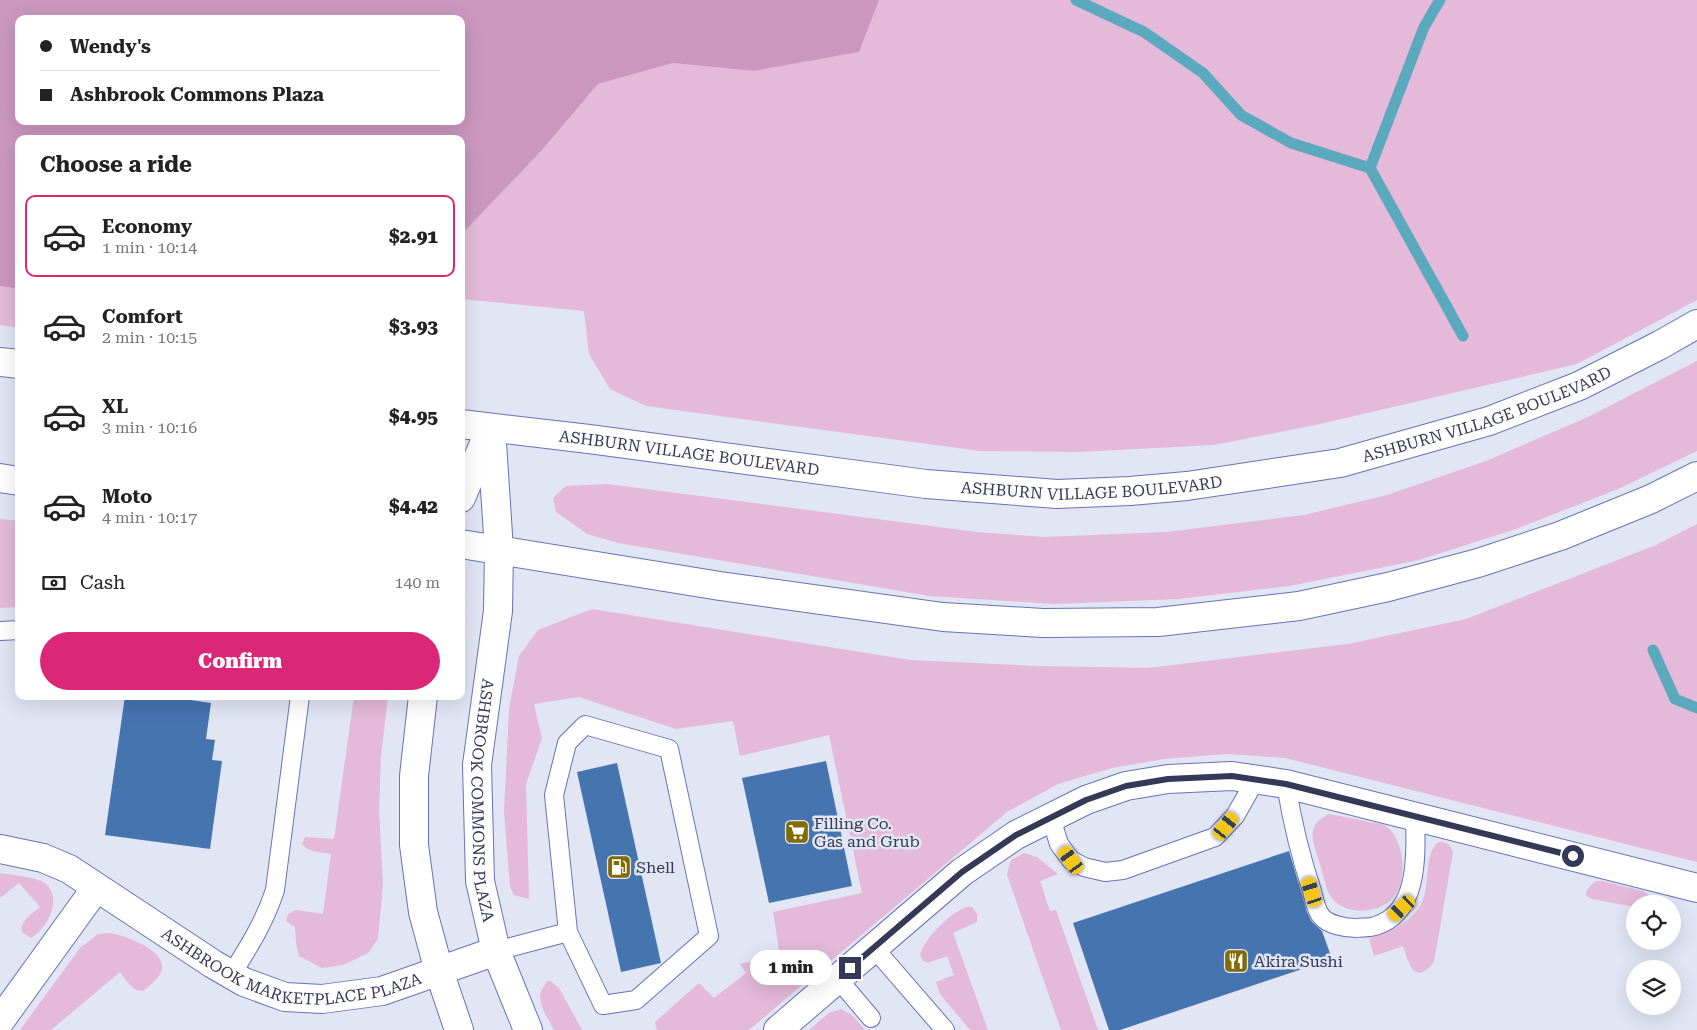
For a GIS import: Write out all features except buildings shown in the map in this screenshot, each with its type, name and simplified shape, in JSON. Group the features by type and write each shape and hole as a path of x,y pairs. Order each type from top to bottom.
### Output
{"street":[{"name":"ASHBURN VILLAGE BOULEVARD","path":"465,425 936,485 1057,494 1130,491 1187,486 1340,463 1489,421 1579,386 1697,324"},
{"path":"0,362 15,364"},
{"path":"465,489 491,428"},
{"name":"ASHBROOK COMMONS PLAZA","path":"491,428 499,550 498,611 478,765 480,881 496,951 528,1030"},
{"path":"465,545 720,586 943,617 1043,623 1158,622 1299,606 1406,582 1478,563 1560,536 1651,499 1697,476"},
{"path":"0,478 15,480"},
{"path":"423,700 414,776 414,845 423,912 439,971 459,1030"},
{"path":"778,1030 962,872 1016,835 1086,800 1126,786 1168,779 1232,776 1286,784 1697,888"},
{"name":"ASHBROOK MARKETPLACE PLAZA","path":"0,849 43,858 69,869 231,975 244,982 285,997 322,999 382,991 496,951"},
{"path":"0,1021 96,888"}],"lane":[{"path":"0,631 15,630"},
{"path":"231,975 254,941 268,912 275,890 299,700"},
{"path":"585,725 669,749 709,936 636,1000 603,1005 568,932 554,795 567,743 585,725"},
{"path":"1051,818 1059,844 1071,860 1084,868 1105,872 1123,870 1215,837 1235,816 1256,779"},
{"path":"1286,784 1293,828 1302,862 1321,916 1331,923 1353,928 1375,926 1391,918 1402,908 1412,882 1416,858 1415,816"},
{"path":"496,951 568,932"},
{"path":"874,948 945,1030"},
{"path":"838,979 871,1018"}],"shaded area":[{"path":"0,0 879,0 859,52 754,71 673,63 598,84 542,150 465,231 465,135 15,135 15,288 0,286"},
{"path":"879,0 1697,0 1697,300 1577,364 1320,424 1214,445 1078,452 980,451 646,406 610,389 589,354 584,311 465,299 465,231 542,150 598,84 673,63 754,71 858,52"},
{"path":"0,286 15,288 15,327 0,325"},
{"path":"1697,361 1697,451 1618,489 1516,529 1419,560 1290,586 1178,599 1054,604 930,596 618,543 587,534 556,512 553,498 566,486 607,484 977,532 1044,537 1166,532 1304,515 1387,495 1486,461 1588,417"},
{"path":"0,519 15,521 15,607 0,608"},
{"path":"1697,524 1697,862 1285,758 1227,754 1164,759 1112,768 1058,784 1007,812 749,1030 657,1030 655,1022 699,983 714,998 746,973 740,964 780,955 773,912 862,893 829,735 740,756 733,721 676,729 579,697 534,704 542,738 526,784 529,899 514,895 510,887 504,812 509,709 519,656 538,630 592,609 910,660 1037,666 1148,668 1348,644 1466,619 1656,545"},
{"path":"353,700 388,700 381,757 379,811 383,884 378,939 368,953 343,965 322,968 299,956 295,927 286,921 288,914 296,910 323,914 331,854 312,851 302,844 305,837 334,839"},
{"path":"1328,814 1381,824 1391,831 1401,851 1402,874 1396,894 1390,901 1376,908 1359,911 1343,907 1331,897 1314,844 1313,835 1315,825"},
{"path":"1439,842 1448,844 1453,852 1434,962 1422,972 1417,972 1410,965 1403,946 1374,956 1369,939 1403,923 1419,908 1425,892 1431,854"},
{"path":"1024,853 1037,857 1058,874 1040,881 1050,911 1056,910 1098,1030 1061,1030 1007,875 1011,860"},
{"path":"0,873 37,880 46,884 51,890 53,905 51,913 42,928 31,938 22,932 23,924 40,907 19,883 0,898"},
{"path":"1596,881 1602,881 1643,891 1648,895 1626,895 1626,905 1592,899 1587,896 1586,892"},
{"path":"966,907 972,907 977,914 977,922 953,933 988,1030 970,1030 940,994 936,982 954,975 947,956 928,963 923,961 920,955 927,941 938,927 952,915"},
{"path":"109,933 142,944 156,954 161,960 162,967 160,974 155,980 143,991 139,991 120,972 51,1030 20,1030 80,948 98,934"},
{"path":"549,980 559,988 582,1030 554,1030 541,1005 540,999 541,992"},
{"path":"841,1009 852,1015 865,1030 809,1030 829,1013"}],"waterway":[{"path":"1076,0 1144,32 1203,73 1241,115 1291,143 1370,168 1463,336"},
{"path":"1370,168 1424,27 1440,0"},
{"path":"1653,650 1675,699 1697,708"}],"place":[{"name":"Filling Co. Gas and Grub","path":"797,832"},
{"name":"Shell","path":"619,867"},
{"name":"Akira Sushi","path":"1236,961"}],"route":[{"path":"850,968 962,872 1016,835 1086,800 1126,786 1168,779 1232,776 1286,784 1573,856"}]}
